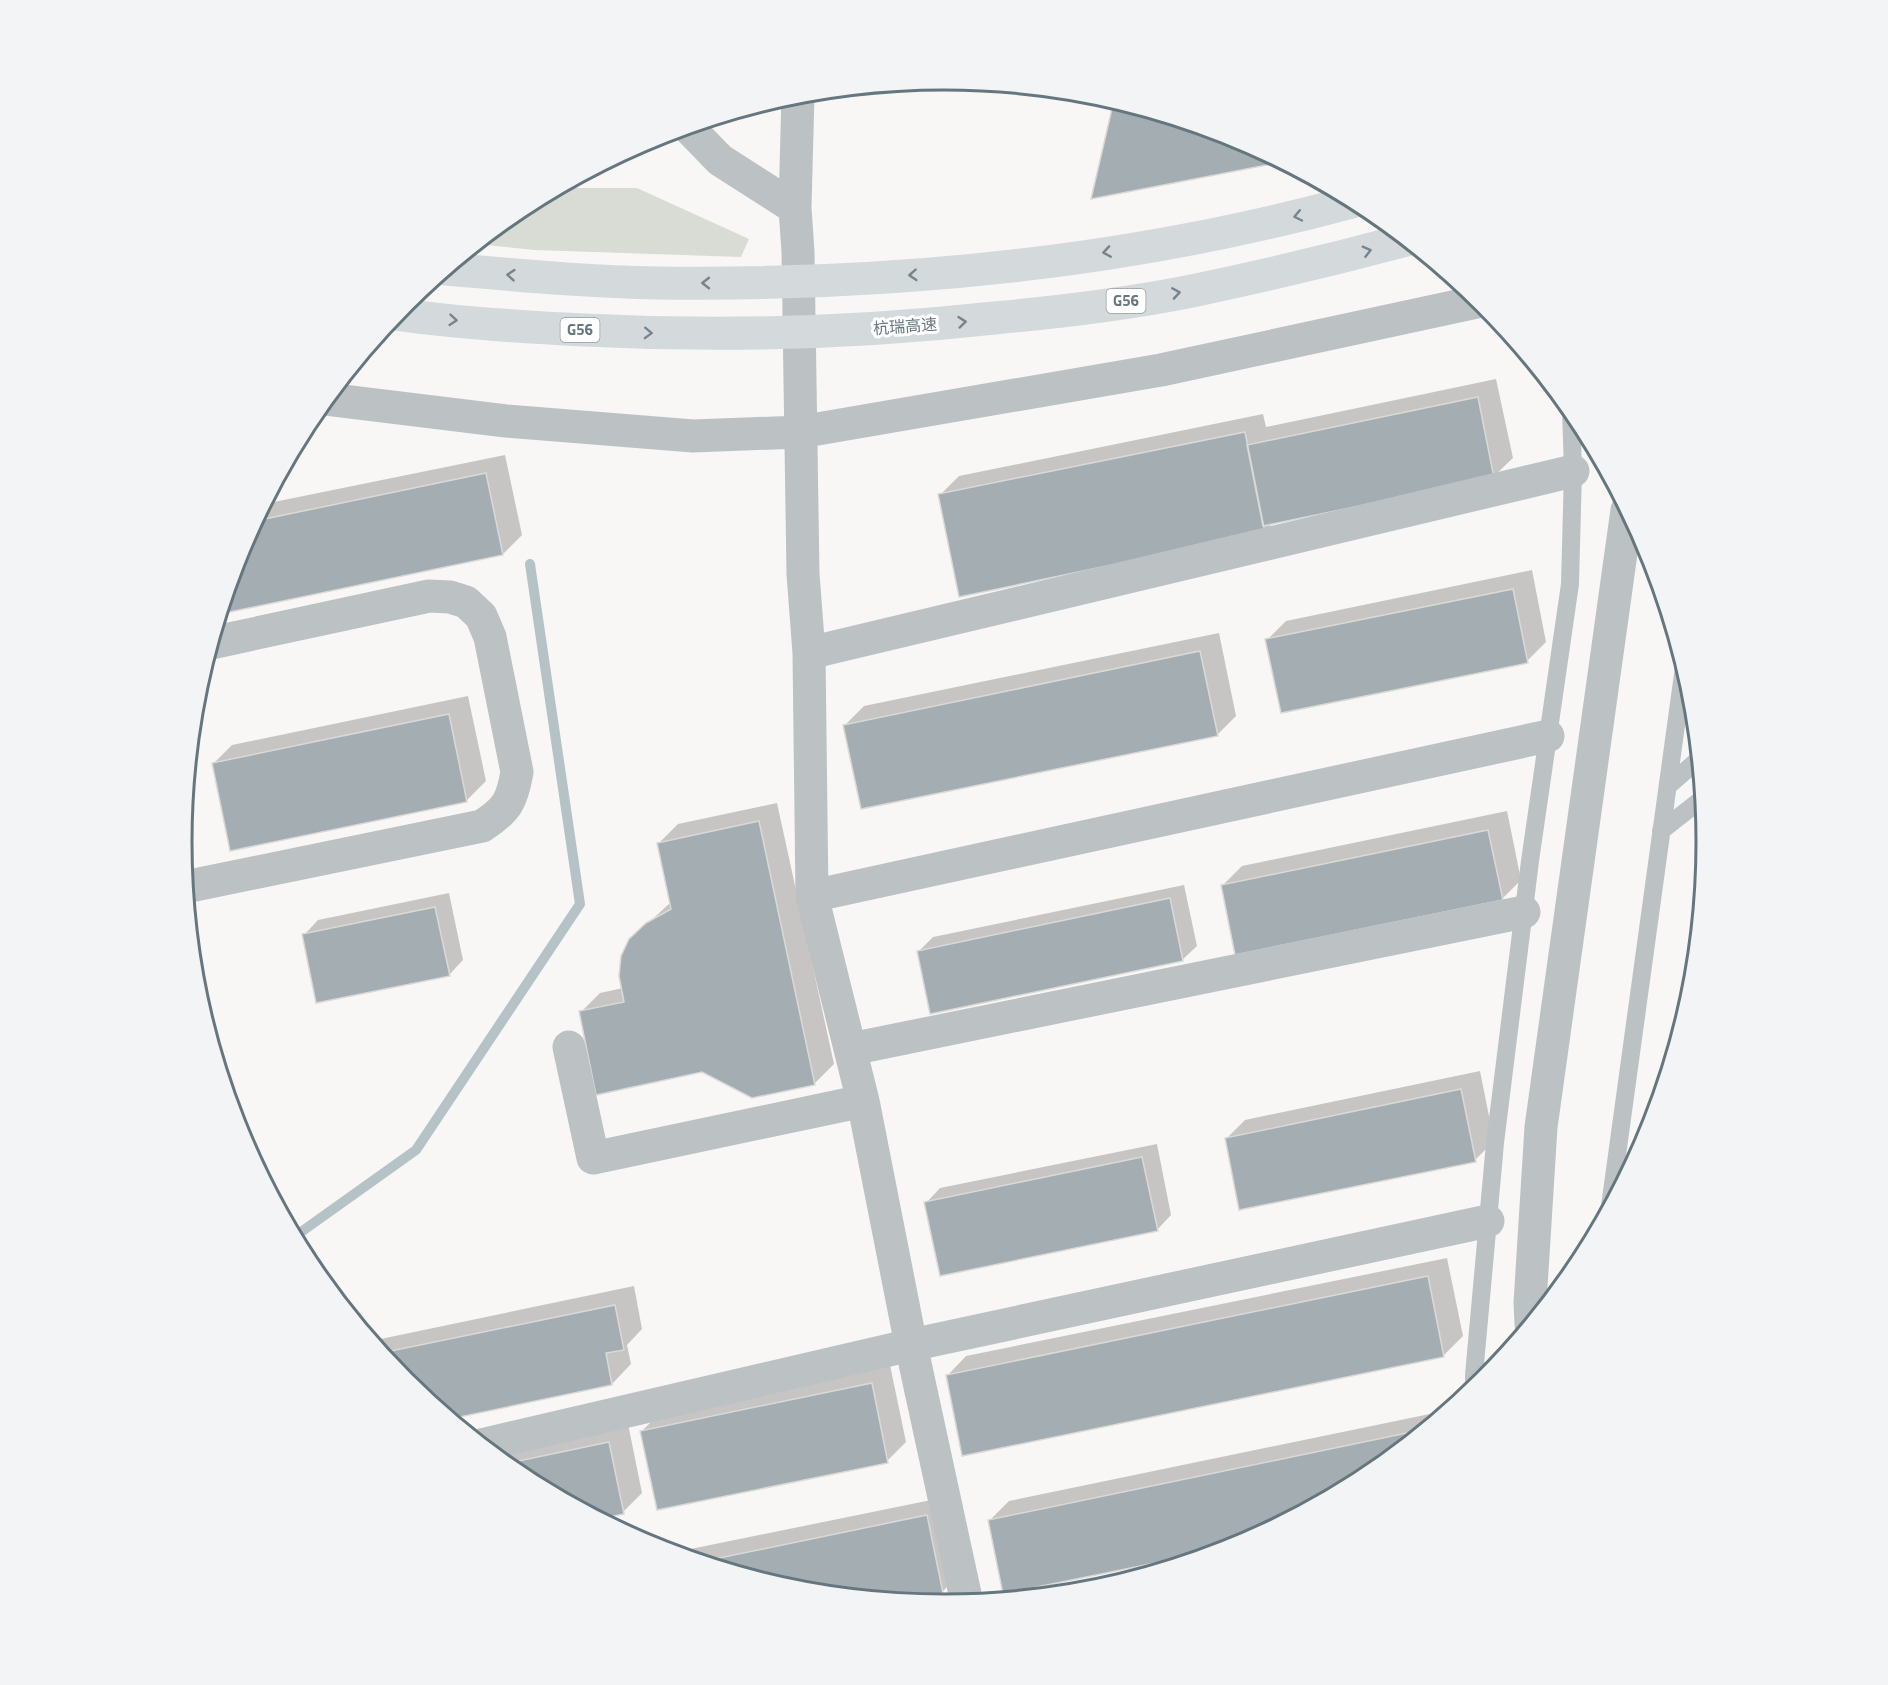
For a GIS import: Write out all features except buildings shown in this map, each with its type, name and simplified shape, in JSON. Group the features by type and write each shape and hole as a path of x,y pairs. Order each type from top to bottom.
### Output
{"highway":[{"path":"457,270 656,283 764,282 914,275 1058,260 1180,241 1342,205"},
{"name":"杭瑞高速","path":"407,315 562,329 655,334 765,333 918,326 1053,312 1190,291 1328,261 1397,242"}],"street":[{"path":"798,104 795,208 798,252 803,574 809,653 812,896 851,1048 911,1345 965,1594"},
{"path":"694,133 720,160 795,208"},
{"path":"335,400 506,421 693,436 800,432 1161,370 1469,304"},
{"path":"809,653 1573,471"},
{"path":"1531,1314 1541,1127 1625,524"},
{"path":"193,885 482,826 507,807 517,772 490,637 481,616 466,602 450,597 429,596 219,641"},
{"path":"812,896 1548,736"},
{"path":"851,1048 1524,912"},
{"path":"569,1047 593,1158 862,1101"},
{"path":"491,1443 911,1345 1488,1221"}],"lane":[{"path":"1474,1377 1495,1143 1524,912 1570,584 1573,471 1572,426"},
{"path":"1613,1187 1681,691"},
{"path":"1668,786 1692,765"},
{"path":"1661,831 1695,803"}],"shaded area":[{"path":"574,188 637,188 749,239 741,257 534,250 487,245 526,217"}],"waterway":[{"path":"300,1232 416,1150 580,904 530,564"}]}
